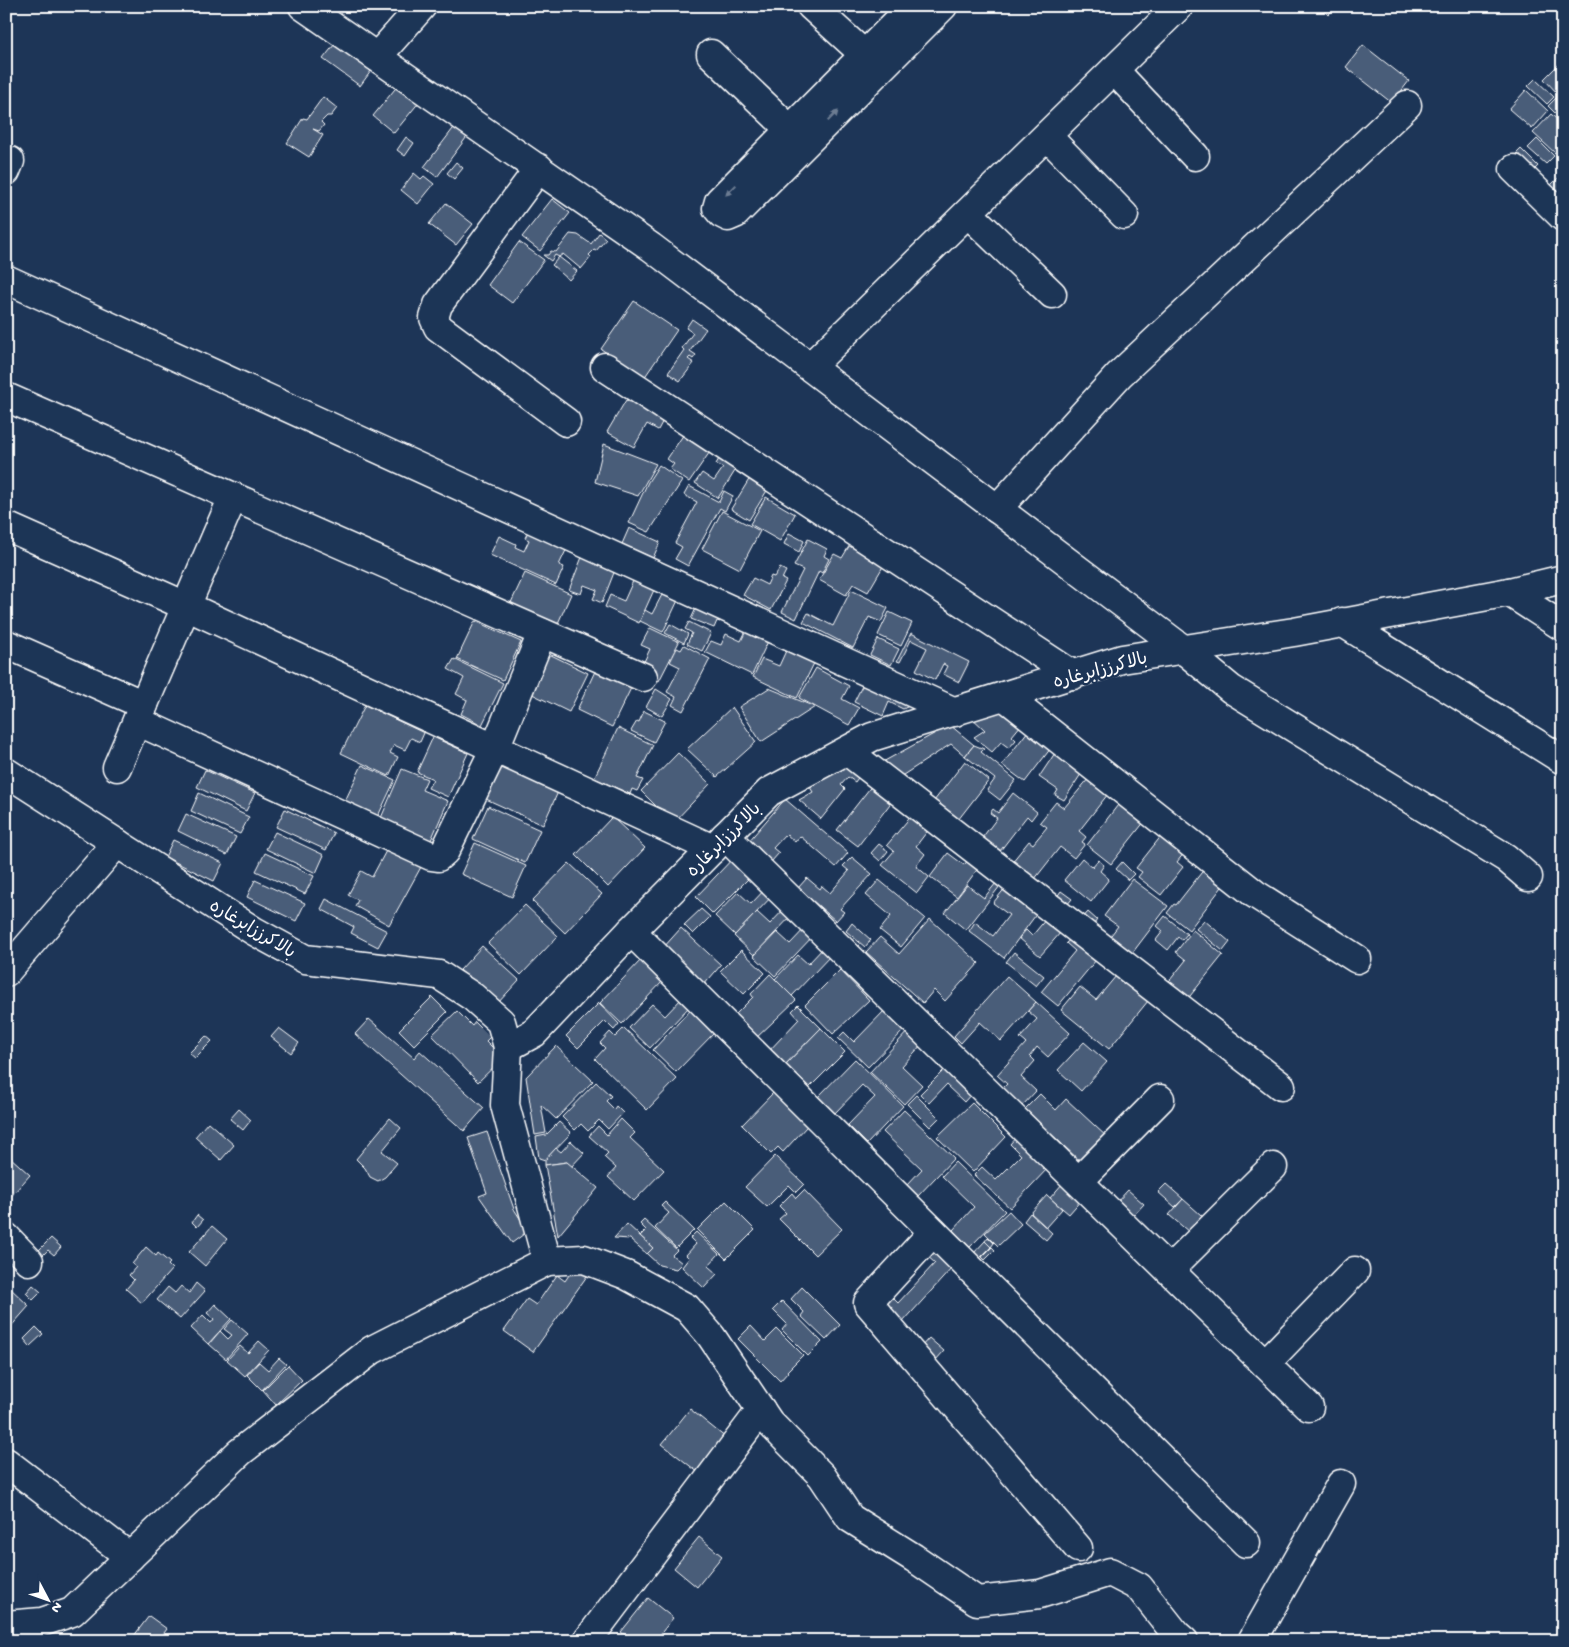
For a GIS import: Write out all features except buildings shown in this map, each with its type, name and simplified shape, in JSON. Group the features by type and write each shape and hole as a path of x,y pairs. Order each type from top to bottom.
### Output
{"street":[{"path":"303,6 651,247 1184,650 1231,689 1506,858 1528,877"},
{"path":"377,57 422,6"},
{"path":"811,6 873,62"},
{"path":"873,62 913,6"},
{"path":"762,173 873,62 943,6"},
{"path":"810,367 1179,6"},
{"path":"711,54 798,136"},
{"path":"1114,70 1195,156"},
{"path":"998,509 1119,375 1407,105"},
{"path":"1047,136 1124,215"},
{"path":"539,168 438,304 434,318 438,327 566,422"},
{"path":"1514,169 1563,217"},
{"path":"968,213 1052,294"},
{"path":"6,279 954,712"},
{"path":"605,367 1073,675"},
{"path":"6,396 643,677"},
{"path":"117,767 233,497"},
{"path":"6,526 186,606 495,748 719,843 1079,1181 1309,1407"},
{"name":"بالاکرززابرغاره","path":"6,772 254,931 305,958 439,975 474,997 502,1022 508,1047 534,1032 769,792 872,737 1122,659 1294,632 1509,592 1563,579"},
{"path":"1509,592 1563,627"},
{"path":"1342,622 1563,760"},
{"path":"6,644 140,713 431,856 438,857 445,850 495,748 542,633"},
{"path":"1004,696 1255,894 1357,959"},
{"path":"847,751 1281,1086"},
{"path":"6,972 117,843"},
{"path":"631,931 1246,1543"},
{"path":"508,1047 505,1105 547,1261"},
{"path":"1079,1181 1160,1099"},
{"path":"1169,1270 1273,1167"},
{"path":"933,1232 868,1303 1078,1548"},
{"path":"6,1237 29,1261"},
{"path":"6,1625 42,1622 72,1612 240,1452 372,1350 547,1261 584,1259 626,1275 687,1308 711,1336 769,1422 822,1476 850,1518 914,1558 977,1601 1040,1594 1110,1572 1139,1587 1176,1634 1184,1641"},
{"path":"1266,1364 1355,1271"},
{"path":"587,1641 761,1410"},
{"path":"6,1462 130,1557"},
{"path":"1252,1641 1341,1484"}]}
